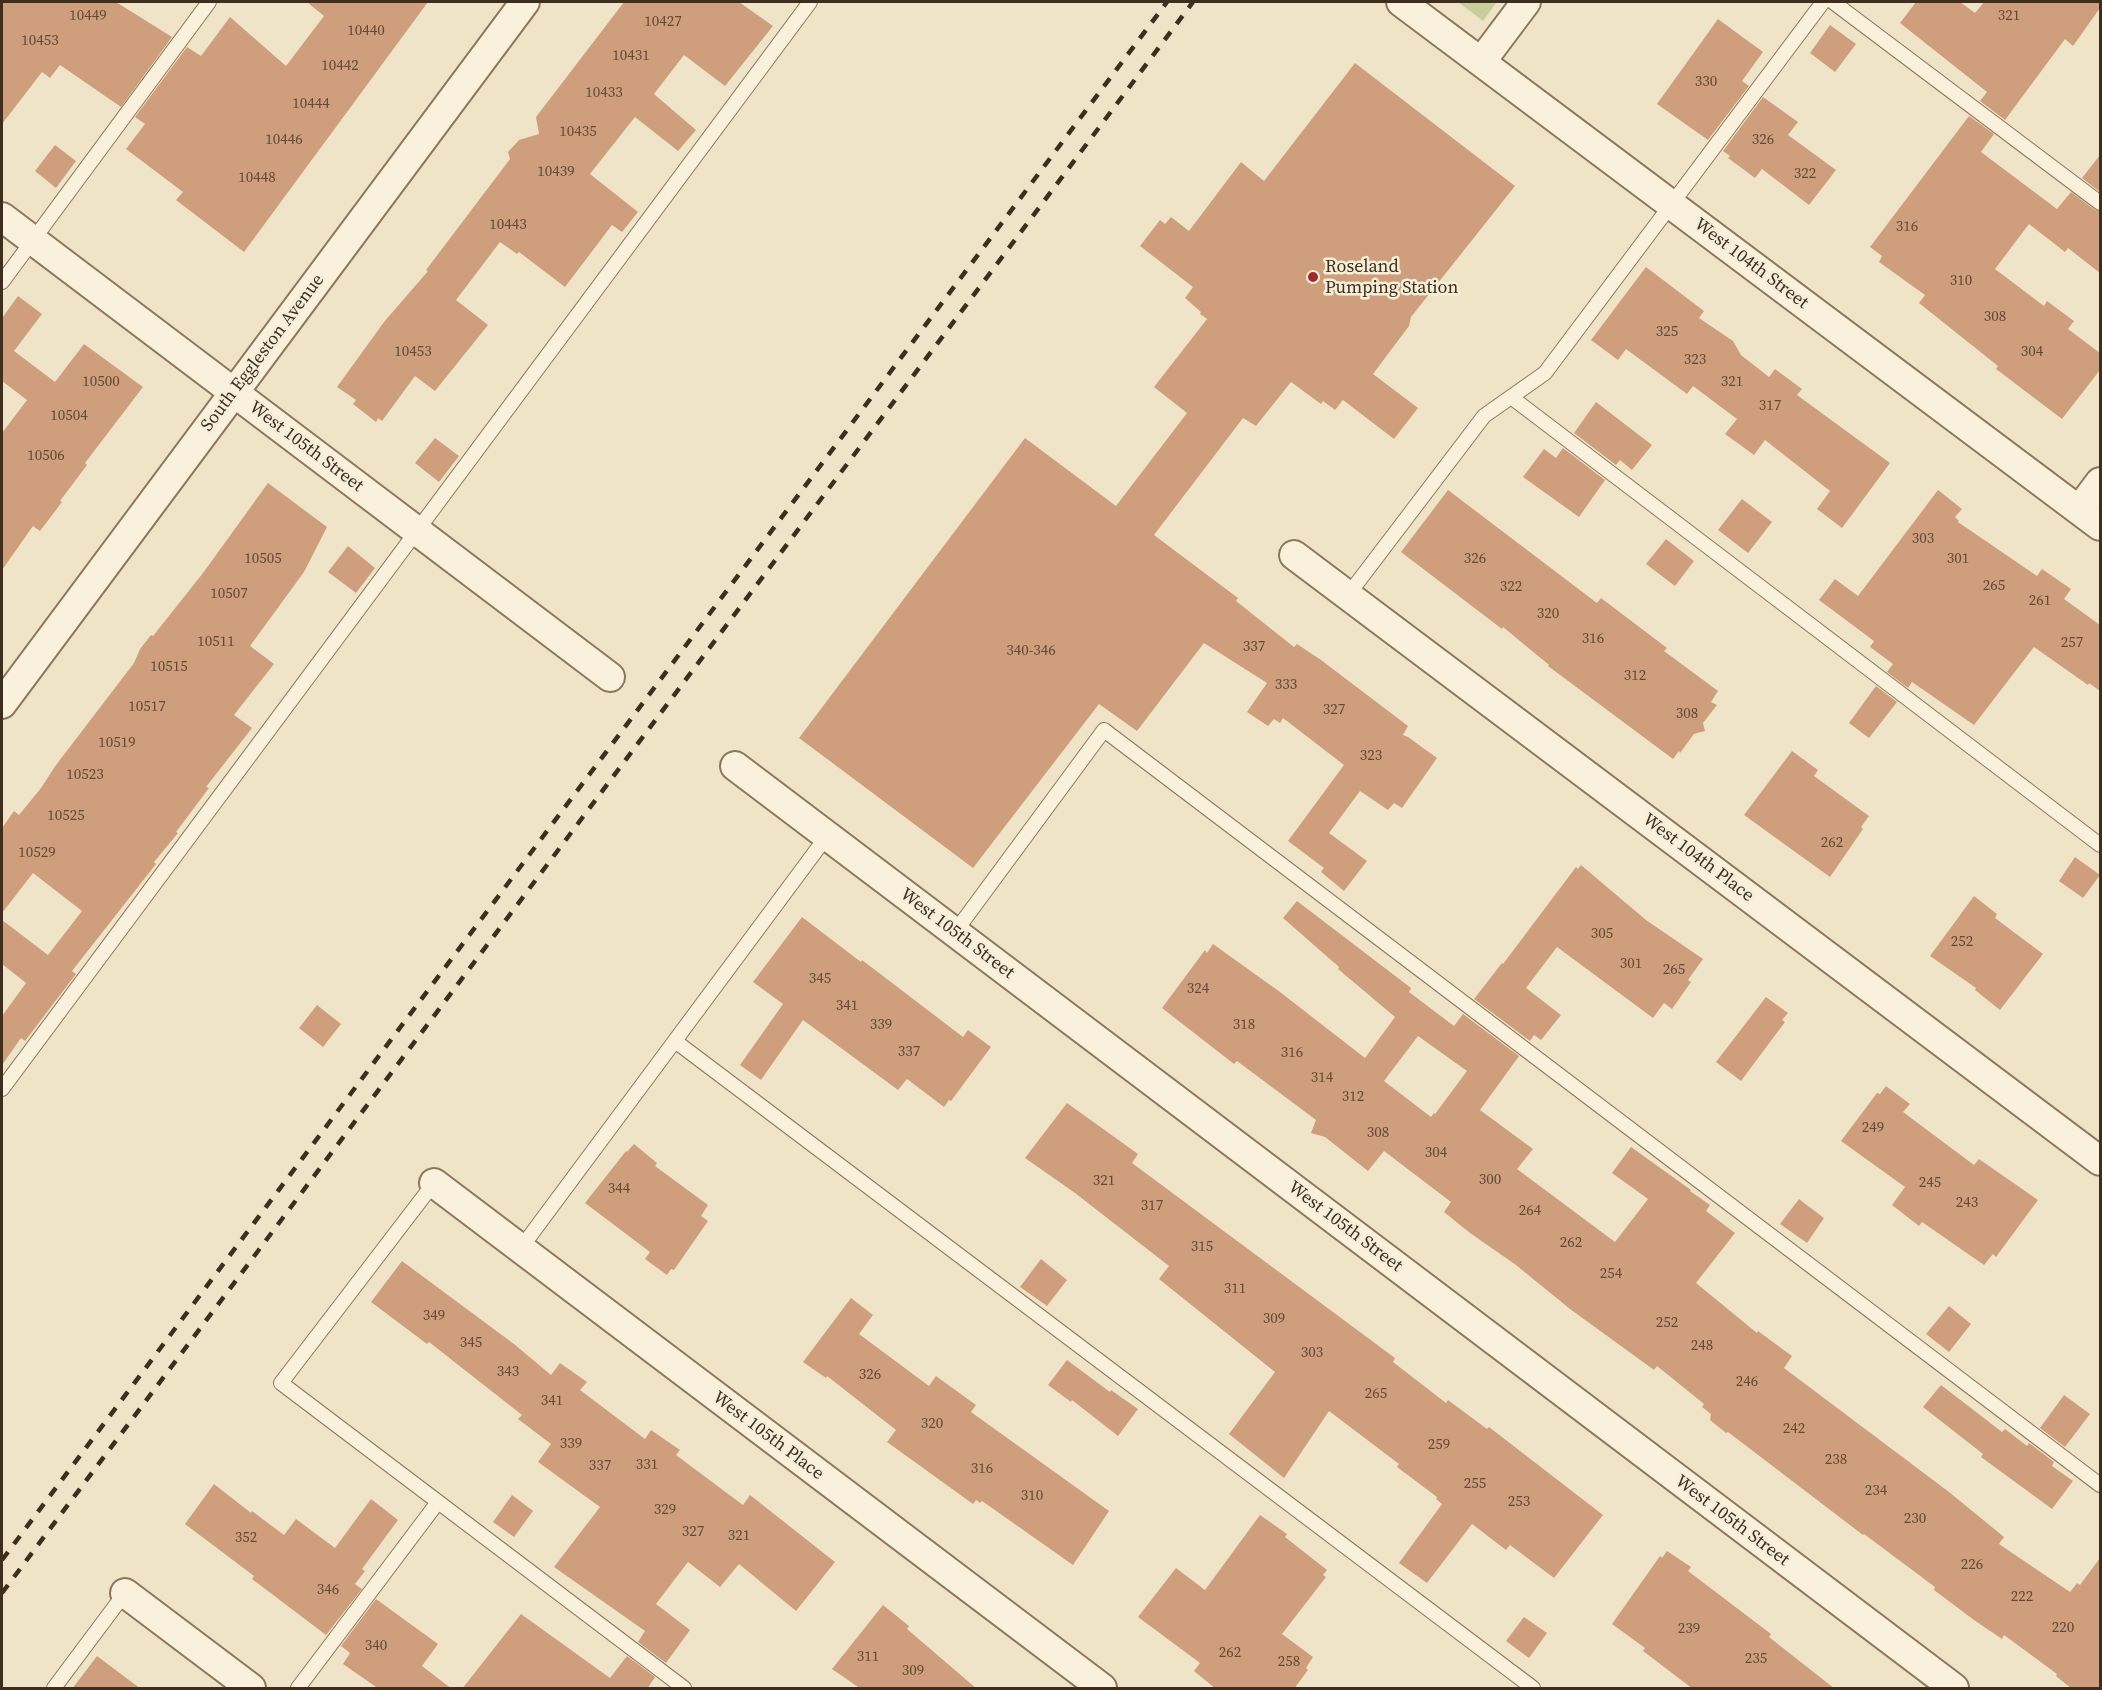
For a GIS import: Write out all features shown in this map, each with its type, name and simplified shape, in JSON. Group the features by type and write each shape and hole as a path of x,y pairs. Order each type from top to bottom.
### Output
{"street":[{"name":"South Eggleston Avenue","path":"2,704 525,2"},
{"name":"West 104th Street","path":"1401,2 2090,518"},
{"path":"1481,62 1526,2"},
{"name":"West 105th Street","path":"2,217 610,677"},
{"path":"2090,518 2100,482"},
{"name":"West 104th Place","path":"1294,555 2100,1161"},
{"name":"West 105th Street","path":"735,766 1954,1689"},
{"name":"West 105th Place","path":"435,1183 1102,1689"},
{"path":"125,1593 251,1689"}],"lane":[{"path":"2,282 209,2"},
{"path":"2,1089 810,2"},
{"path":"1348,595 1485,416 1545,373 1823,2"},
{"path":"1833,2 2100,203"},
{"path":"1511,397 2100,845"},
{"path":"955,932 1104,730 2100,1485"},
{"path":"521,1248 827,836"},
{"path":"675,1041 1533,1689"},
{"path":"435,1183 281,1383 684,1689"},
{"path":"298,1689 438,1503"},
{"path":"54,1689 125,1593"}],"green space":[{"path":"1458,2 1497,2 1483,21"}],"building":[{"path":"2,2 116,2 172,37 121,107 60,65 50,78 42,72 2,124"},
{"path":"307,2 428,2 244,252 176,200 183,192 126,149 145,124 135,117 187,47 201,56 230,17 286,66 324,16"},
{"path":"624,2 739,2 773,26 725,86 684,55 654,94 696,130 678,151 635,117 590,174 638,212 622,232 612,225 565,287 519,252 517,254 500,242 456,300 488,325 435,391 415,376 382,421 378,418 376,422 353,404 356,400 337,387 384,322 428,271 426,270 510,159 508,152 519,140 539,134 536,117"},
{"path":"1916,2 1960,2 1975,13 1984,2 2100,2 2100,8 2073,46 2065,39 2005,120 1980,101 1987,92 1900,23"},
{"path":"1718,19 1763,52 1742,81 1749,86 1708,140 1657,104"},
{"path":"1830,25 1856,44 1835,72 1810,53"},
{"path":"1355,63 1515,186 1411,317 1409,326 1373,374 1418,408 1394,439 1343,400 1335,410 1323,401 1321,404 1291,382 1256,426 1243,418 1154,535 1238,598 1236,601 1294,647 1297,644 1321,660 1408,726 1403,735 1437,758 1402,808 1394,803 1388,810 1360,791 1329,833 1367,861 1344,891 1321,872 1324,868 1288,841 1344,765 1283,718 1280,723 1274,719 1268,726 1247,712 1267,683 1204,643 1137,731 1099,704 973,868 799,738 1025,438 1116,506 1187,413 1154,387 1207,319 1185,298 1193,287 1140,246 1160,220 1165,224 1171,217 1189,231 1241,162 1264,181"},
{"path":"1763,97 1798,122 1788,135 1836,170 1809,205 1762,169 1755,178 1728,158 1730,156 1723,151"},
{"path":"1969,116 1994,134 1981,152 2057,209 2071,192 2100,212 2100,273 2068,248 2065,252 2029,224 1995,269 2044,306 2047,301 2074,321 2068,329 2100,353 2100,370 2062,419 1996,369 1998,366 1919,303 1925,295 1879,262 1882,256 1870,247"},
{"path":"55,145 76,161 56,188 35,171"},
{"path":"2100,155 2100,192 2082,178"},
{"path":"1646,267 1704,311 1699,318 1733,341 1741,355 1769,377 1775,369 1802,389 1797,395 1890,463 1842,528 1817,509 1830,491 1765,440 1754,455 1725,434 1737,419 1693,386 1687,394 1626,349 1618,360 1591,340"},
{"path":"18,296 42,314 14,351 55,382 84,344 143,387 85,463 87,465 40,531 33,526 2,570 2,433 27,400 2,381 2,318"},
{"path":"1596,402 1652,445 1632,470 1620,460 1616,465 1574,433"},
{"path":"435,438 459,456 439,482 415,463"},
{"path":"1563,448 1605,480 1579,517 1523,477 1544,449 1556,458"},
{"path":"268,483 327,527 304,572 250,646 274,664 234,715 252,728 206,787 209,788 176,832 178,833 154,862 156,864 72,971 76,974 25,1041 21,1038 2,1065 2,1016 26,983 2,964 2,920 48,955 82,911 33,873 2,913 2,828 14,811 19,815 41,788 134,663 140,649 203,573"},
{"path":"1448,490 1597,603 1601,598 1667,648 1664,651 1718,691 1711,702 1717,705 1703,723 1705,731 1694,734 1673,759 1548,666 1503,627 1502,629 1401,552"},
{"path":"1938,490 1962,509 1955,517 1958,522 2037,576 2042,569 2071,589 2064,599 2100,625 2100,691 2034,647 1974,725 1912,682 1908,688 1887,672 1893,664 1870,647 1874,641 1819,600 1835,579 1858,596"},
{"path":"1742,499 1772,522 1748,553 1718,530"},
{"path":"1666,539 1694,561 1675,586 1646,564"},
{"path":"348,546 375,568 356,593 328,572"},
{"path":"1876,686 1897,702 1869,738 1849,723"},
{"path":"1792,751 1818,770 1814,776 1869,816 1861,827 1863,829 1830,877 1744,815"},
{"path":"2075,857 2100,875 2083,898 2059,881"},
{"path":"1581,865 1646,920 1703,959 1688,980 1691,982 1672,1009 1664,1003 1653,1018 1557,947 1526,988 1561,1015 1541,1040 1534,1035 1530,1041 1474,999 1576,867 1578,869"},
{"path":"1974,896 1997,914 1995,918 2043,954 2000,1010 1975,990 1976,988 1930,956"},
{"path":"1297,901 1411,988 1409,992 1454,1026 1463,1014 1519,1056 1480,1110 1533,1149 1517,1169 1615,1242 1648,1199 1612,1173 1631,1147 1710,1205 1706,1211 1735,1233 1696,1283 1757,1333 1758,1331 1792,1356 1784,1368 1949,1492 2004,1537 1999,1544 2070,1592 2077,1583 2080,1585 2100,1558 2100,1689 2072,1689 2056,1676 2057,1674 2004,1635 2002,1639 1974,1620 1934,1590 1935,1587 1728,1432 1726,1433 1710,1420 1711,1414 1702,1407 1704,1404 1657,1366 1654,1370 1570,1309 1516,1265 1470,1233 1444,1212 1451,1202 1384,1151 1368,1171 1325,1137 1311,1133 1316,1120 1237,1061 1234,1064 1162,1008 1205,950 1207,953 1213,944 1280,992 1365,1058 1395,1017 1283,918","holes":["1418,1036 1467,1071 1431,1117 1384,1081"]},
{"path":"802,917 963,1037 968,1030 991,1047 951,1101 949,1100 944,1107 907,1079 898,1090 803,1020 761,1080 740,1065 783,1004 753,982"},
{"path":"1766,997 1788,1013 1782,1020 1785,1022 1741,1081 1716,1062"},
{"path":"317,1005 341,1024 323,1047 299,1028"},
{"path":"1886,1086 1910,1104 1903,1112 1974,1165 1979,1159 2038,1200 1996,1257 1993,1254 1984,1265 1922,1222 1919,1226 1892,1205 1905,1187 1841,1141 1877,1093 1880,1094"},
{"path":"1067,1103 1138,1154 1132,1163 1395,1358 1393,1362 1446,1403 1448,1400 1487,1429 1489,1427 1603,1515 1554,1578 1510,1545 1506,1550 1472,1524 1427,1583 1399,1563 1442,1504 1436,1499 1437,1497 1397,1467 1399,1464 1329,1411 1284,1478 1229,1434 1275,1372 1159,1279 1169,1266 1075,1193 1025,1158"},
{"path":"634,1144 657,1163 655,1166 708,1205 701,1216 708,1221 674,1270 671,1269 667,1275 645,1259 650,1252 585,1203"},
{"path":"1799,1199 1824,1218 1807,1243 1780,1224"},
{"path":"1041,1259 1067,1280 1047,1306 1020,1287"},
{"path":"402,1261 514,1344 551,1375 560,1363 587,1382 580,1390 645,1439 651,1430 680,1450 676,1455 743,1505 750,1495 835,1562 796,1611 739,1564 720,1587 688,1562 656,1604 690,1630 666,1663 638,1642 645,1631 554,1567 600,1507 538,1462 551,1444 518,1419 522,1415 429,1342 427,1344 371,1302"},
{"path":"851,1298 873,1315 859,1334 929,1386 936,1376 976,1405 971,1412 1109,1511 1073,1565 982,1501 980,1503 976,1500 973,1504 887,1442 896,1430 827,1376 826,1378 803,1362"},
{"path":"1949,1306 1971,1324 1949,1352 1926,1334"},
{"path":"1067,1360 1110,1392 1111,1390 1138,1409 1118,1436 1072,1400 1071,1402 1048,1385"},
{"path":"1941,1385 2002,1432 2005,1429 2027,1446 2029,1443 2054,1462 2052,1466 2073,1481 2052,1509 1981,1457 1983,1454 1923,1407"},
{"path":"2064,1395 2090,1414 2065,1447 2040,1428"},
{"path":"214,1484 284,1535 296,1519 335,1548 371,1499 398,1520 362,1569 365,1571 355,1584 362,1589 326,1635 252,1579 254,1576 185,1524"},
{"path":"512,1495 533,1511 514,1537 493,1522"},
{"path":"1260,1515 1287,1534 1285,1537 1327,1570 1323,1575 1326,1577 1282,1634 1313,1657 1306,1668 1308,1670 1294,1689 1216,1689 1194,1671 1200,1663 1138,1617 1176,1568 1205,1590"},
{"path":"1667,1551 1691,1567 1688,1571 1771,1634 1769,1637 1835,1689 1693,1689 1643,1651 1645,1648 1612,1624 1660,1556 1662,1558"},
{"path":"376,1599 438,1644 422,1666 452,1689 379,1689 343,1664 350,1653 341,1646"},
{"path":"883,1605 909,1626 907,1629 977,1689 861,1689 832,1669"},
{"path":"521,1614 610,1678 627,1656 655,1677 647,1689 462,1689"},
{"path":"1524,1617 1547,1633 1529,1658 1506,1641"},
{"path":"97,1656 141,1689 72,1689"}],"railway":[{"path":"2,1560 1167,2"},
{"path":"2,1593 1193,2"}],"place":[{"name":"Roseland Pumping Station","path":"1313,277"}]}
